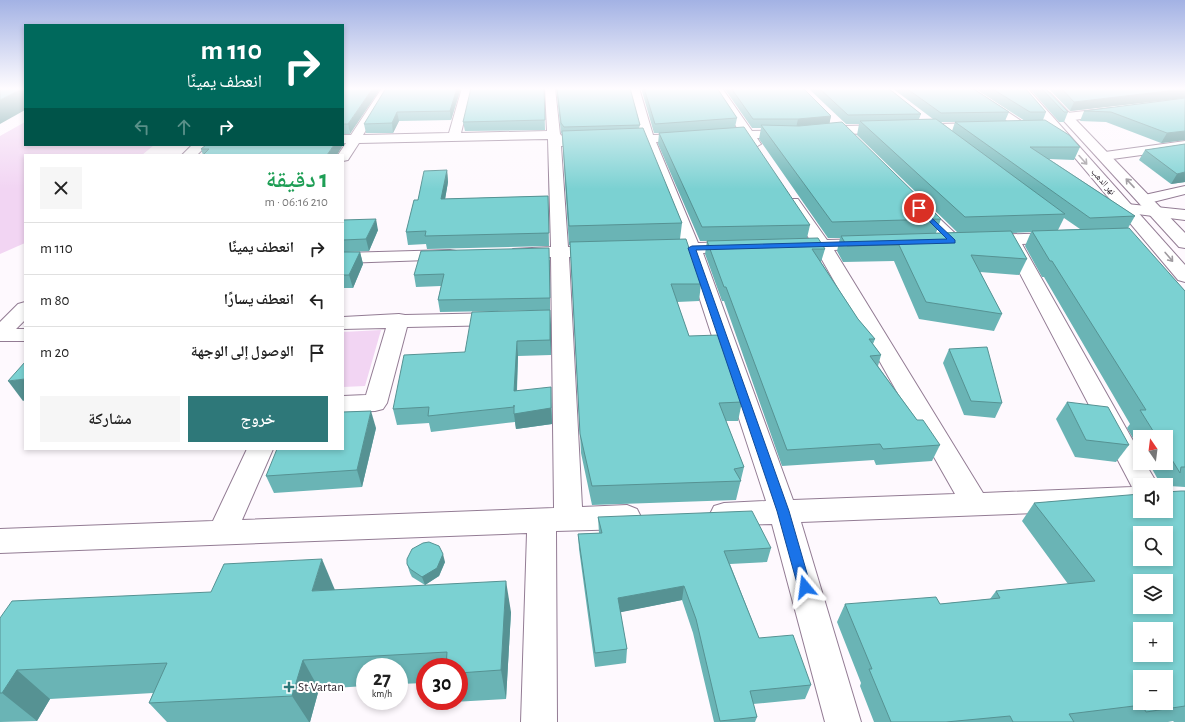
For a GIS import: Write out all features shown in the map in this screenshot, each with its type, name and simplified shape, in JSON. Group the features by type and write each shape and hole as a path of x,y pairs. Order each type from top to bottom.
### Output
{"street":[{"path":"344,154 348,139 361,122"},
{"path":"454,137 458,122"},
{"path":"539,722 555,520 554,318 560,252 553,122"},
{"path":"643,122 648,139 692,248 783,511 843,722"},
{"path":"739,122 766,161"},
{"path":"834,122 853,141"},
{"path":"925,122 952,142"},
{"path":"1017,122 1024,126"},
{"name":"نهر الدهب","path":"1049,122 1185,276"},
{"name":"نهر الدهب","path":"1072,122 1185,243"},
{"path":"554,135 560,142 734,134 796,134 842,130 1053,126"},
{"path":"348,139 554,135"},
{"path":"1105,156 1185,145"},
{"path":"190,154 199,146"},
{"path":"783,187 822,245 976,504"},
{"path":"1145,199 1185,190"},
{"path":"908,197 952,241"},
{"path":"1127,209 1185,215"},
{"path":"930,242 1011,240 1074,235 1059,224"},
{"path":"1129,236 1151,236"},
{"path":"1011,240 1140,478"},
{"path":"776,246 884,243"},
{"path":"645,250 753,247"},
{"path":"505,253 614,250"},
{"path":"344,258 467,254"},
{"path":"0,335 24,309"},
{"path":"344,323 399,320 515,318"},
{"path":"344,404 375,403 399,320"},
{"path":"0,335 24,335"},
{"path":"222,533 260,450"},
{"path":"696,515 1133,498"},
{"path":"0,541 656,516"}],"shaded area":[{"path":"24,123 24,146 153,146 143,154 24,154 24,243 0,254 0,136"},
{"path":"381,330 365,386 344,387 344,332"}],"building":[{"path":"344,122 350,122 348,124 344,124"},
{"path":"365,122 393,122 392,123 364,124"},
{"path":"561,122 639,122 640,125 564,127"},
{"path":"654,122 687,122 655,124"},
{"path":"842,122 941,219 832,222 761,125 799,126"},
{"path":"861,122 940,122 1065,214 965,217"},
{"path":"955,122 1048,122 1069,135 1080,147 1030,147 1135,216 1090,218"},
{"path":"1137,122 1185,122 1185,131 1167,133"},
{"path":"744,127 810,225 702,227 659,133"},
{"path":"643,128 682,223 569,226 562,131"},
{"path":"1185,144 1185,172 1177,174 1145,150"},
{"path":"205,146 333,146 328,154 204,154 209,149 201,149"},
{"path":"447,170 441,199 548,196 549,233 425,236 426,231 406,232 414,200 418,200 424,171"},
{"path":"376,219 366,239 344,240 344,220"},
{"path":"1129,228 1185,291 1185,467 1181,467 1180,473 1173,462 1173,430 1152,430 1140,410 1146,410 1032,231"},
{"path":"1011,231 1027,259 971,255 1002,314 926,302 899,245 847,246 841,236"},
{"path":"818,238 825,249 812,249 858,319 875,339 869,339 881,355 870,356 917,420 923,420 940,445 883,449 880,444 787,450 726,287 724,287 707,241"},
{"path":"686,239 701,284 671,284 689,336 719,335 742,402 719,403 744,467 734,469 741,481 592,486 580,434 570,242"},
{"path":"549,248 550,298 438,300 444,274 414,275 421,251"},
{"path":"344,252 360,252 349,275 344,275"},
{"path":"550,310 550,340 517,341 514,391 551,387 551,408 514,414 514,407 428,416 429,407 393,409 404,355 465,352 472,312"},
{"path":"987,347 1002,403 971,401 949,349"},
{"path":"24,363 24,379 8,381"},
{"path":"1067,402 1108,407 1129,445 1086,440"},
{"path":"371,411 357,470 266,476 277,450 344,450 344,412"},
{"path":"1185,491 1185,706 1173,708 1173,670 1133,670 1133,706 1069,714 1074,722 1013,722 1010,716 946,722 891,722 869,669 872,669 845,604 936,597 940,604 1000,598 996,591 1095,581 1034,503 1133,495 1133,518 1173,518 1173,492"},
{"path":"752,511 771,548 724,551 759,638 793,635 811,685 750,691 757,717 720,721 696,619 684,586 618,598 627,649 595,653 578,534 602,533 598,517"},
{"path":"429,542 439,546 443,554 437,568 422,577 410,569 407,564 407,559 412,549 423,543"},
{"path":"322,559 312,591 506,581 501,670 468,672 468,658 447,658 447,652 303,660 292,696 149,703 167,663 17,670 2,693 0,693 0,618 12,601 211,592 224,564"},
{"path":"1145,710 1159,710 1146,712"}],"place":[{"name":"St Vartan","path":"289,687"}],"route":[{"path":"805,587 783,511 692,248 952,241 919,208"}]}
